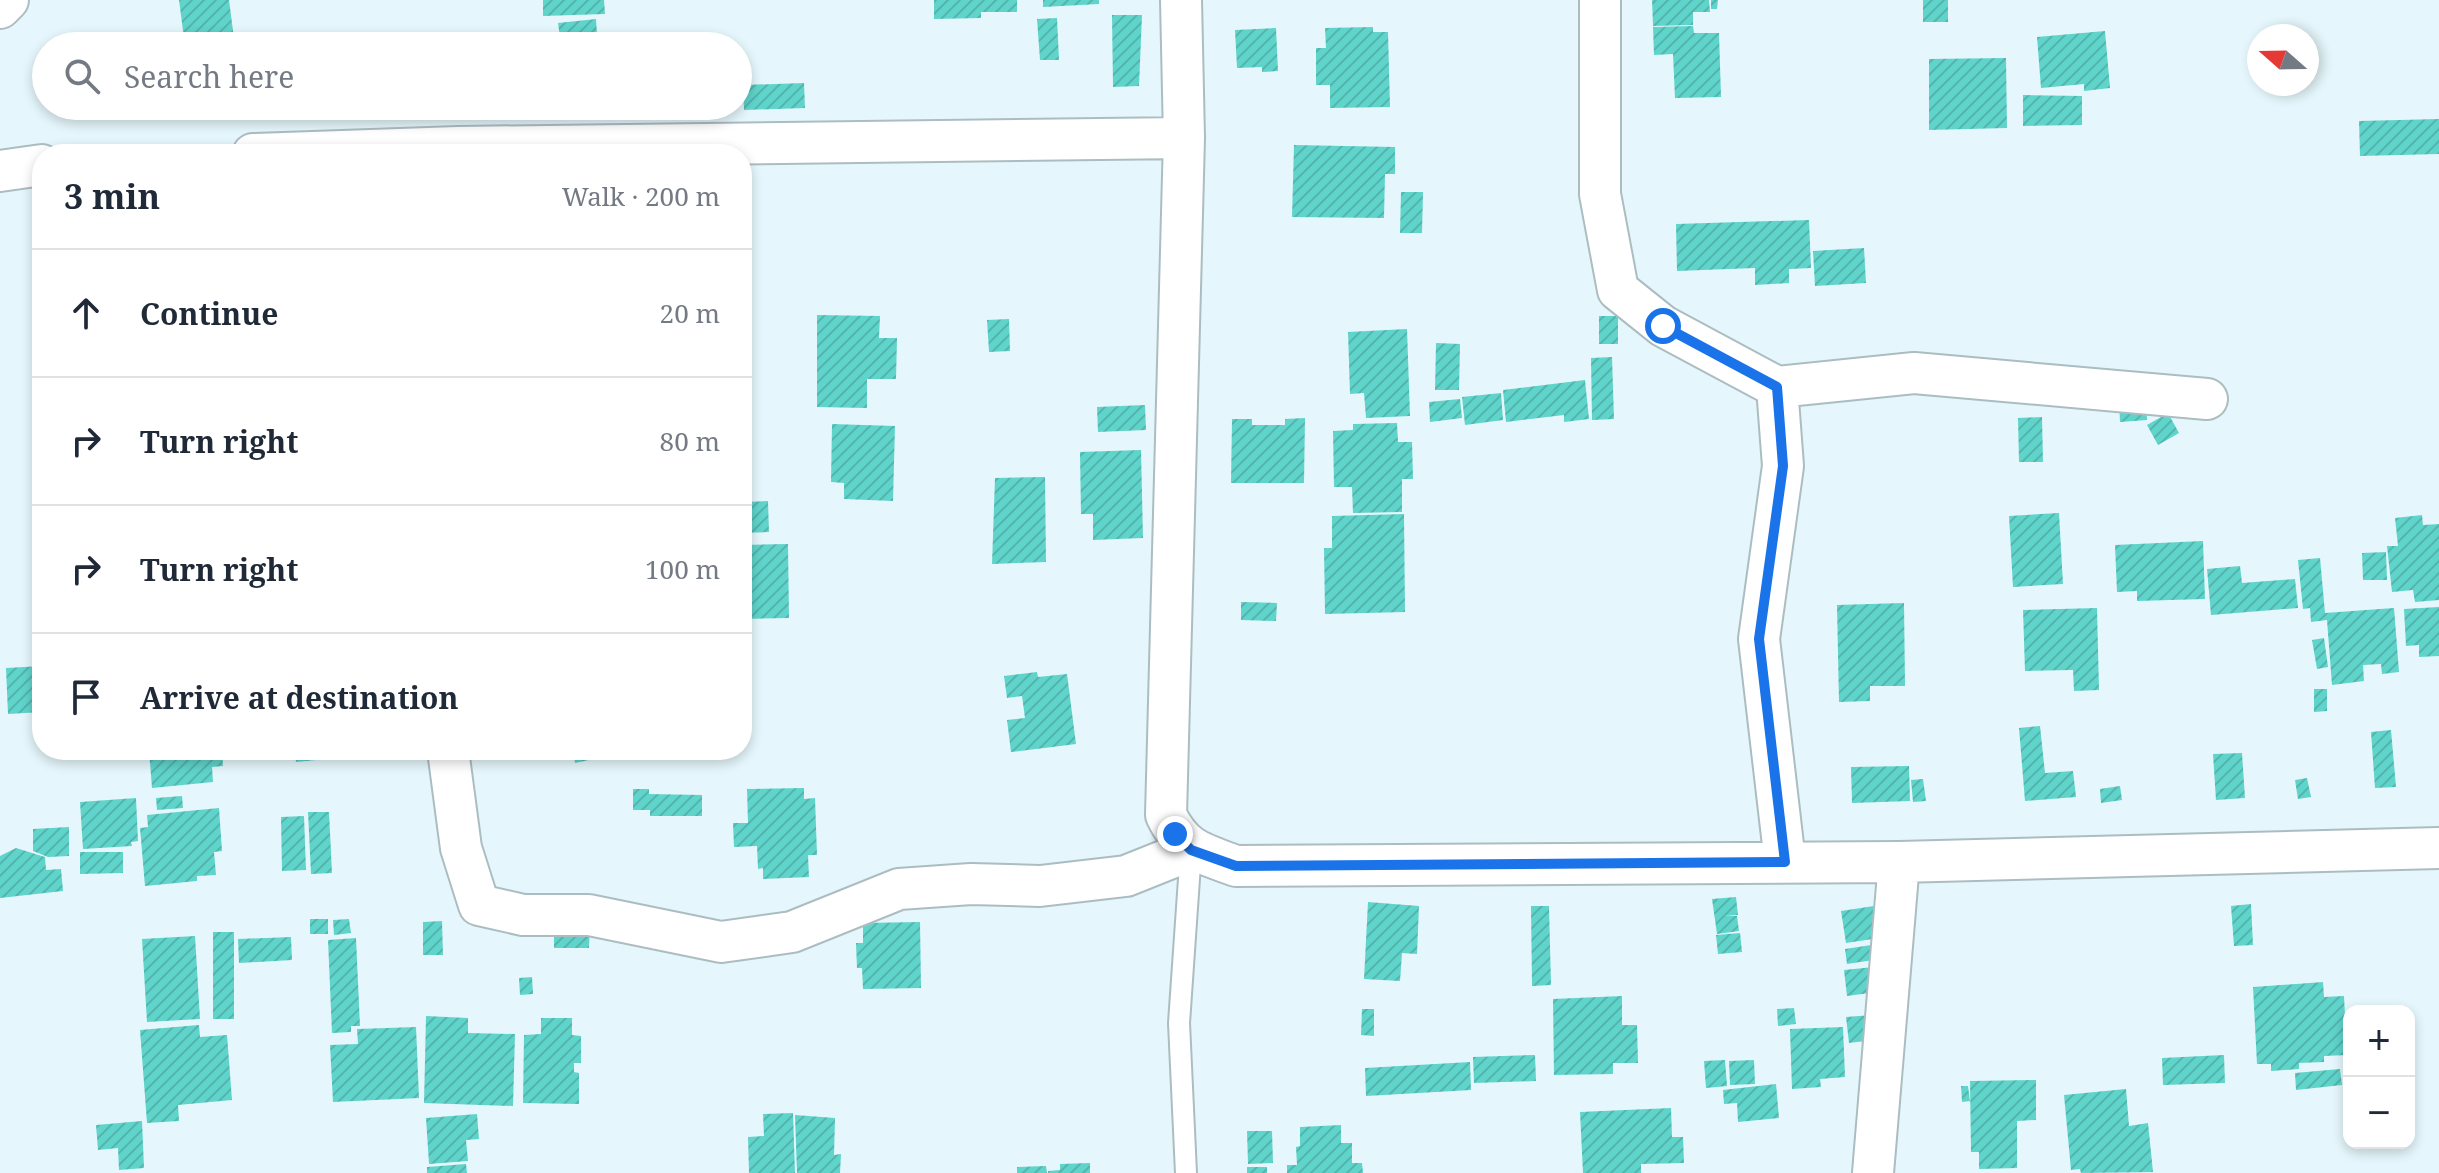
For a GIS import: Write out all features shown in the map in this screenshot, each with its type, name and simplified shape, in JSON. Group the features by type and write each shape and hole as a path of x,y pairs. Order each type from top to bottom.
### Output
{"street":[{"path":"0,8 8,0"},
{"path":"1181,0 1184,138 1166,815 1175,834 1191,850 1236,866 1899,862 2439,848"},
{"path":"1600,0 1600,194 1618,290 1663,326 1777,387 1914,373 2207,399"},
{"path":"752,145 1184,138"},
{"path":"0,171 32,166"},
{"path":"1777,387 1783,466 1759,639 1785,862"},
{"path":"449,760 461,848 479,905 523,915 589,915 721,942 792,932 899,889 971,884 1040,886 1126,876 1191,850"},
{"path":"1873,1173 1899,862"}],"lane":[{"path":"1186,1173 1179,1023 1191,850"}],"building":[{"path":"179,0 229,0 233,32 183,32"},
{"path":"543,0 604,0 605,14 543,16"},
{"path":"934,0 1017,0 1017,12 981,12 981,18 934,19"},
{"path":"1043,0 1099,0 1099,4 1043,7"},
{"path":"1652,0 1709,0 1710,12 1693,12 1693,25 1653,26"},
{"path":"1711,0 1718,0 1717,9 1711,9"},
{"path":"1923,0 1948,0 1948,22 1923,22"},
{"path":"1112,15 1142,15 1139,86 1113,87"},
{"path":"1057,18 1059,60 1040,60 1037,19"},
{"path":"596,19 597,32 559,32 558,23"},
{"path":"1693,26 1694,33 1719,33 1721,97 1675,98 1673,54 1654,55 1653,27"},
{"path":"1373,27 1373,32 1388,32 1390,107 1330,108 1330,85 1316,85 1316,48 1326,48 1325,28"},
{"path":"1276,28 1278,71 1262,72 1262,67 1237,68 1235,30"},
{"path":"2105,31 2110,88 2084,91 2084,84 2041,88 2037,37"},
{"path":"2006,58 2007,128 1929,130 1929,59"},
{"path":"804,83 805,108 752,110 752,85"},
{"path":"2023,95 2082,96 2082,125 2023,126"},
{"path":"2439,119 2439,154 2360,156 2359,121"},
{"path":"1294,145 1395,147 1395,174 1385,174 1384,218 1292,217"},
{"path":"1401,192 1423,192 1422,233 1400,233"},
{"path":"1809,220 1811,268 1789,269 1789,283 1755,285 1755,268 1677,271 1676,224"},
{"path":"1864,248 1866,283 1815,286 1813,251"},
{"path":"817,315 880,316 879,338 897,338 896,379 867,379 867,408 817,407"},
{"path":"1599,316 1618,316 1618,344 1599,344"},
{"path":"1009,319 1010,351 989,352 987,320"},
{"path":"1407,329 1410,416 1366,418 1364,393 1350,394 1348,332"},
{"path":"1436,343 1460,344 1459,390 1435,390"},
{"path":"1612,357 1614,419 1592,420 1591,358"},
{"path":"1585,380 1589,419 1564,422 1564,415 1506,422 1503,390"},
{"path":"1501,393 1503,420 1465,425 1462,397"},
{"path":"2146,398 2147,420 2120,422 2119,400"},
{"path":"1460,399 1462,418 1430,422 1429,402"},
{"path":"1145,405 1146,430 1098,432 1097,407"},
{"path":"2168,413 2179,433 2158,445 2147,425"},
{"path":"2042,417 2043,462 2019,462 2018,418"},
{"path":"1305,418 1304,483 1231,483 1232,419 1252,419 1252,425 1285,425 1285,419"},
{"path":"1397,423 1398,442 1412,442 1413,479 1402,479 1402,512 1353,513 1352,487 1334,487 1333,431 1353,430 1353,424"},
{"path":"832,424 895,426 893,501 844,499 844,483 831,482"},
{"path":"1141,450 1143,538 1093,540 1093,514 1081,514 1080,452"},
{"path":"1045,477 1046,562 992,564 995,478"},
{"path":"768,501 769,532 752,533 752,502"},
{"path":"2059,513 2063,584 2013,587 2009,516"},
{"path":"1404,514 1405,612 1325,614 1324,548 1332,548 1332,516"},
{"path":"2422,515 2423,525 2439,524 2439,600 2415,602 2413,590 2392,592 2387,546 2398,546 2395,518"},
{"path":"2203,541 2205,599 2137,601 2137,591 2117,592 2115,545"},
{"path":"788,544 789,618 752,619 752,545"},
{"path":"2386,552 2387,580 2363,580 2362,553"},
{"path":"2320,558 2325,613 2394,608 2399,672 2382,674 2381,664 2363,665 2364,681 2332,685 2327,620 2311,622 2310,608 2303,609 2298,560"},
{"path":"2240,566 2242,583 2295,579 2298,608 2211,615 2207,569"},
{"path":"1241,602 1277,603 1276,621 1241,620"},
{"path":"1904,603 1905,686 1870,686 1870,701 1839,702 1837,605"},
{"path":"2439,607 2439,656 2419,657 2419,645 2406,646 2404,609"},
{"path":"2097,608 2099,690 2074,691 2073,670 2025,671 2023,610"},
{"path":"2324,638 2328,667 2317,669 2312,640"},
{"path":"32,667 32,713 8,714 6,668"},
{"path":"1037,672 1038,677 1067,674 1076,744 1011,752 1007,720 1025,718 1022,696 1007,698 1004,676"},
{"path":"2314,689 2327,689 2327,711 2314,712"},
{"path":"2040,726 2045,773 2073,771 2076,797 2025,801 2019,728"},
{"path":"2391,730 2396,787 2375,788 2371,732"},
{"path":"2242,753 2245,798 2216,800 2213,754"},
{"path":"150,760 223,760 223,766 212,767 213,782 152,788"},
{"path":"1909,766 1910,801 1852,803 1851,767"},
{"path":"2307,778 2311,797 2298,799 2295,780"},
{"path":"1923,779 1926,801 1913,802 1911,780"},
{"path":"2120,786 2122,800 2101,803 2100,789"},
{"path":"804,788 804,799 815,798 817,855 808,855 809,877 763,879 763,868 758,869 757,846 734,847 733,823 748,823 747,789"},
{"path":"633,789 649,789 649,794 702,795 702,816 650,816 650,810 633,810"},
{"path":"182,796 183,808 157,810 156,798"},
{"path":"136,798 138,841 131,842 132,846 83,849 80,802"},
{"path":"219,808 222,851 214,852 216,875 197,876 197,881 145,886 140,828 148,827 147,815"},
{"path":"308,812 329,812 332,873 311,874"},
{"path":"304,816 306,870 282,871 281,817"},
{"path":"69,827 69,856 48,857 33,851 33,829"},
{"path":"16,848 45,857 46,870 61,869 63,891 0,898 0,856"},
{"path":"80,852 123,852 123,873 80,874"},
{"path":"1736,897 1738,915 1724,916 1737,916 1739,931 1717,934 1712,899"},
{"path":"1368,902 1419,906 1417,954 1402,953 1400,981 1364,979"},
{"path":"2251,904 2253,945 2234,946 2231,906"},
{"path":"1531,906 1549,906 1551,985 1532,986"},
{"path":"1874,906 1879,938 1846,943 1841,911"},
{"path":"310,919 328,919 328,934 310,934"},
{"path":"349,919 351,933 334,935 333,920"},
{"path":"442,921 443,955 423,955 423,922"},
{"path":"920,922 921,988 863,989 862,968 857,968 856,943 863,943 863,923"},
{"path":"590,925 589,948 554,948 554,926"},
{"path":"213,932 234,932 234,1019 213,1019"},
{"path":"1740,933 1742,952 1718,954 1716,935"},
{"path":"195,936 200,1019 147,1022 142,939"},
{"path":"291,937 292,960 239,963 238,939"},
{"path":"356,938 360,1026 351,1026 351,1032 332,1033 328,940"},
{"path":"1878,944 1880,959 1847,964 1845,949"},
{"path":"1874,967 1877,992 1847,996 1844,970"},
{"path":"532,977 533,994 520,995 519,978"},
{"path":"2323,982 2324,997 2344,996 2343,1055 2324,1056 2324,1062 2299,1063 2299,1069 2271,1071 2271,1064 2257,1064 2253,987"},
{"path":"1622,996 1622,1025 1637,1025 1638,1063 1613,1063 1613,1074 1554,1075 1553,999"},
{"path":"1794,1008 1796,1024 1778,1026 1777,1009"},
{"path":"1362,1009 1374,1009 1374,1036 1361,1035"},
{"path":"1872,1015 1874,1040 1849,1043 1846,1017"},
{"path":"426,1016 468,1018 468,1033 515,1034 513,1106 424,1103"},
{"path":"541,1018 572,1018 572,1035 581,1036 581,1063 574,1063 574,1072 579,1073 579,1104 523,1103 524,1035 541,1034"},
{"path":"199,1025 200,1037 227,1035 232,1100 178,1105 179,1121 147,1123 140,1030"},
{"path":"416,1027 419,1098 333,1102 330,1045 358,1044 357,1029"},
{"path":"1843,1027 1845,1077 1820,1079 1821,1087 1792,1089 1790,1029"},
{"path":"1535,1055 1536,1081 1474,1083 1473,1057"},
{"path":"2224,1055 2225,1083 2163,1085 2162,1058"},
{"path":"1725,1060 1727,1086 1706,1088 1704,1061"},
{"path":"1754,1060 1755,1084 1730,1085 1729,1061"},
{"path":"1470,1062 1471,1090 1366,1096 1365,1068"},
{"path":"2340,1069 2342,1085 2296,1090 2295,1073"},
{"path":"2036,1080 2036,1120 2017,1121 2017,1168 1979,1169 1979,1152 1971,1152 1970,1081"},
{"path":"1776,1084 1779,1118 1738,1122 1737,1103 1724,1104 1723,1090"},
{"path":"1961,1086 1968,1086 1970,1101 1962,1102"},
{"path":"2126,1089 2129,1126 2148,1123 2153,1172 2081,1173 2080,1169 2071,1170 2064,1095"},
{"path":"1671,1108 1672,1137 1683,1137 1684,1163 1641,1164 1641,1173 1583,1173 1580,1112"},
{"path":"793,1113 795,1173 749,1173 748,1137 764,1136 763,1114"},
{"path":"477,1114 479,1139 466,1140 468,1161 429,1164 426,1118"},
{"path":"795,1115 835,1118 834,1155 841,1154 840,1173 797,1173"},
{"path":"142,1121 144,1168 119,1170 118,1148 98,1150 96,1125"},
{"path":"1341,1125 1341,1143 1352,1143 1352,1163 1362,1163 1363,1173 1287,1173 1287,1165 1297,1165 1296,1147 1300,1146 1300,1127"},
{"path":"1247,1131 1272,1131 1273,1163 1248,1164"},
{"path":"1090,1163 1090,1173 1048,1173 1060,1170 1060,1164"},
{"path":"466,1164 467,1173 427,1173 427,1167"},
{"path":"1046,1166 1047,1173 1017,1173 1017,1167"},
{"path":"1247,1167 1267,1167 1267,1173 1247,1173"}],"route":[{"path":"1175,834 1191,850 1236,866 1785,862 1759,639 1783,466 1777,387 1663,326"}]}
